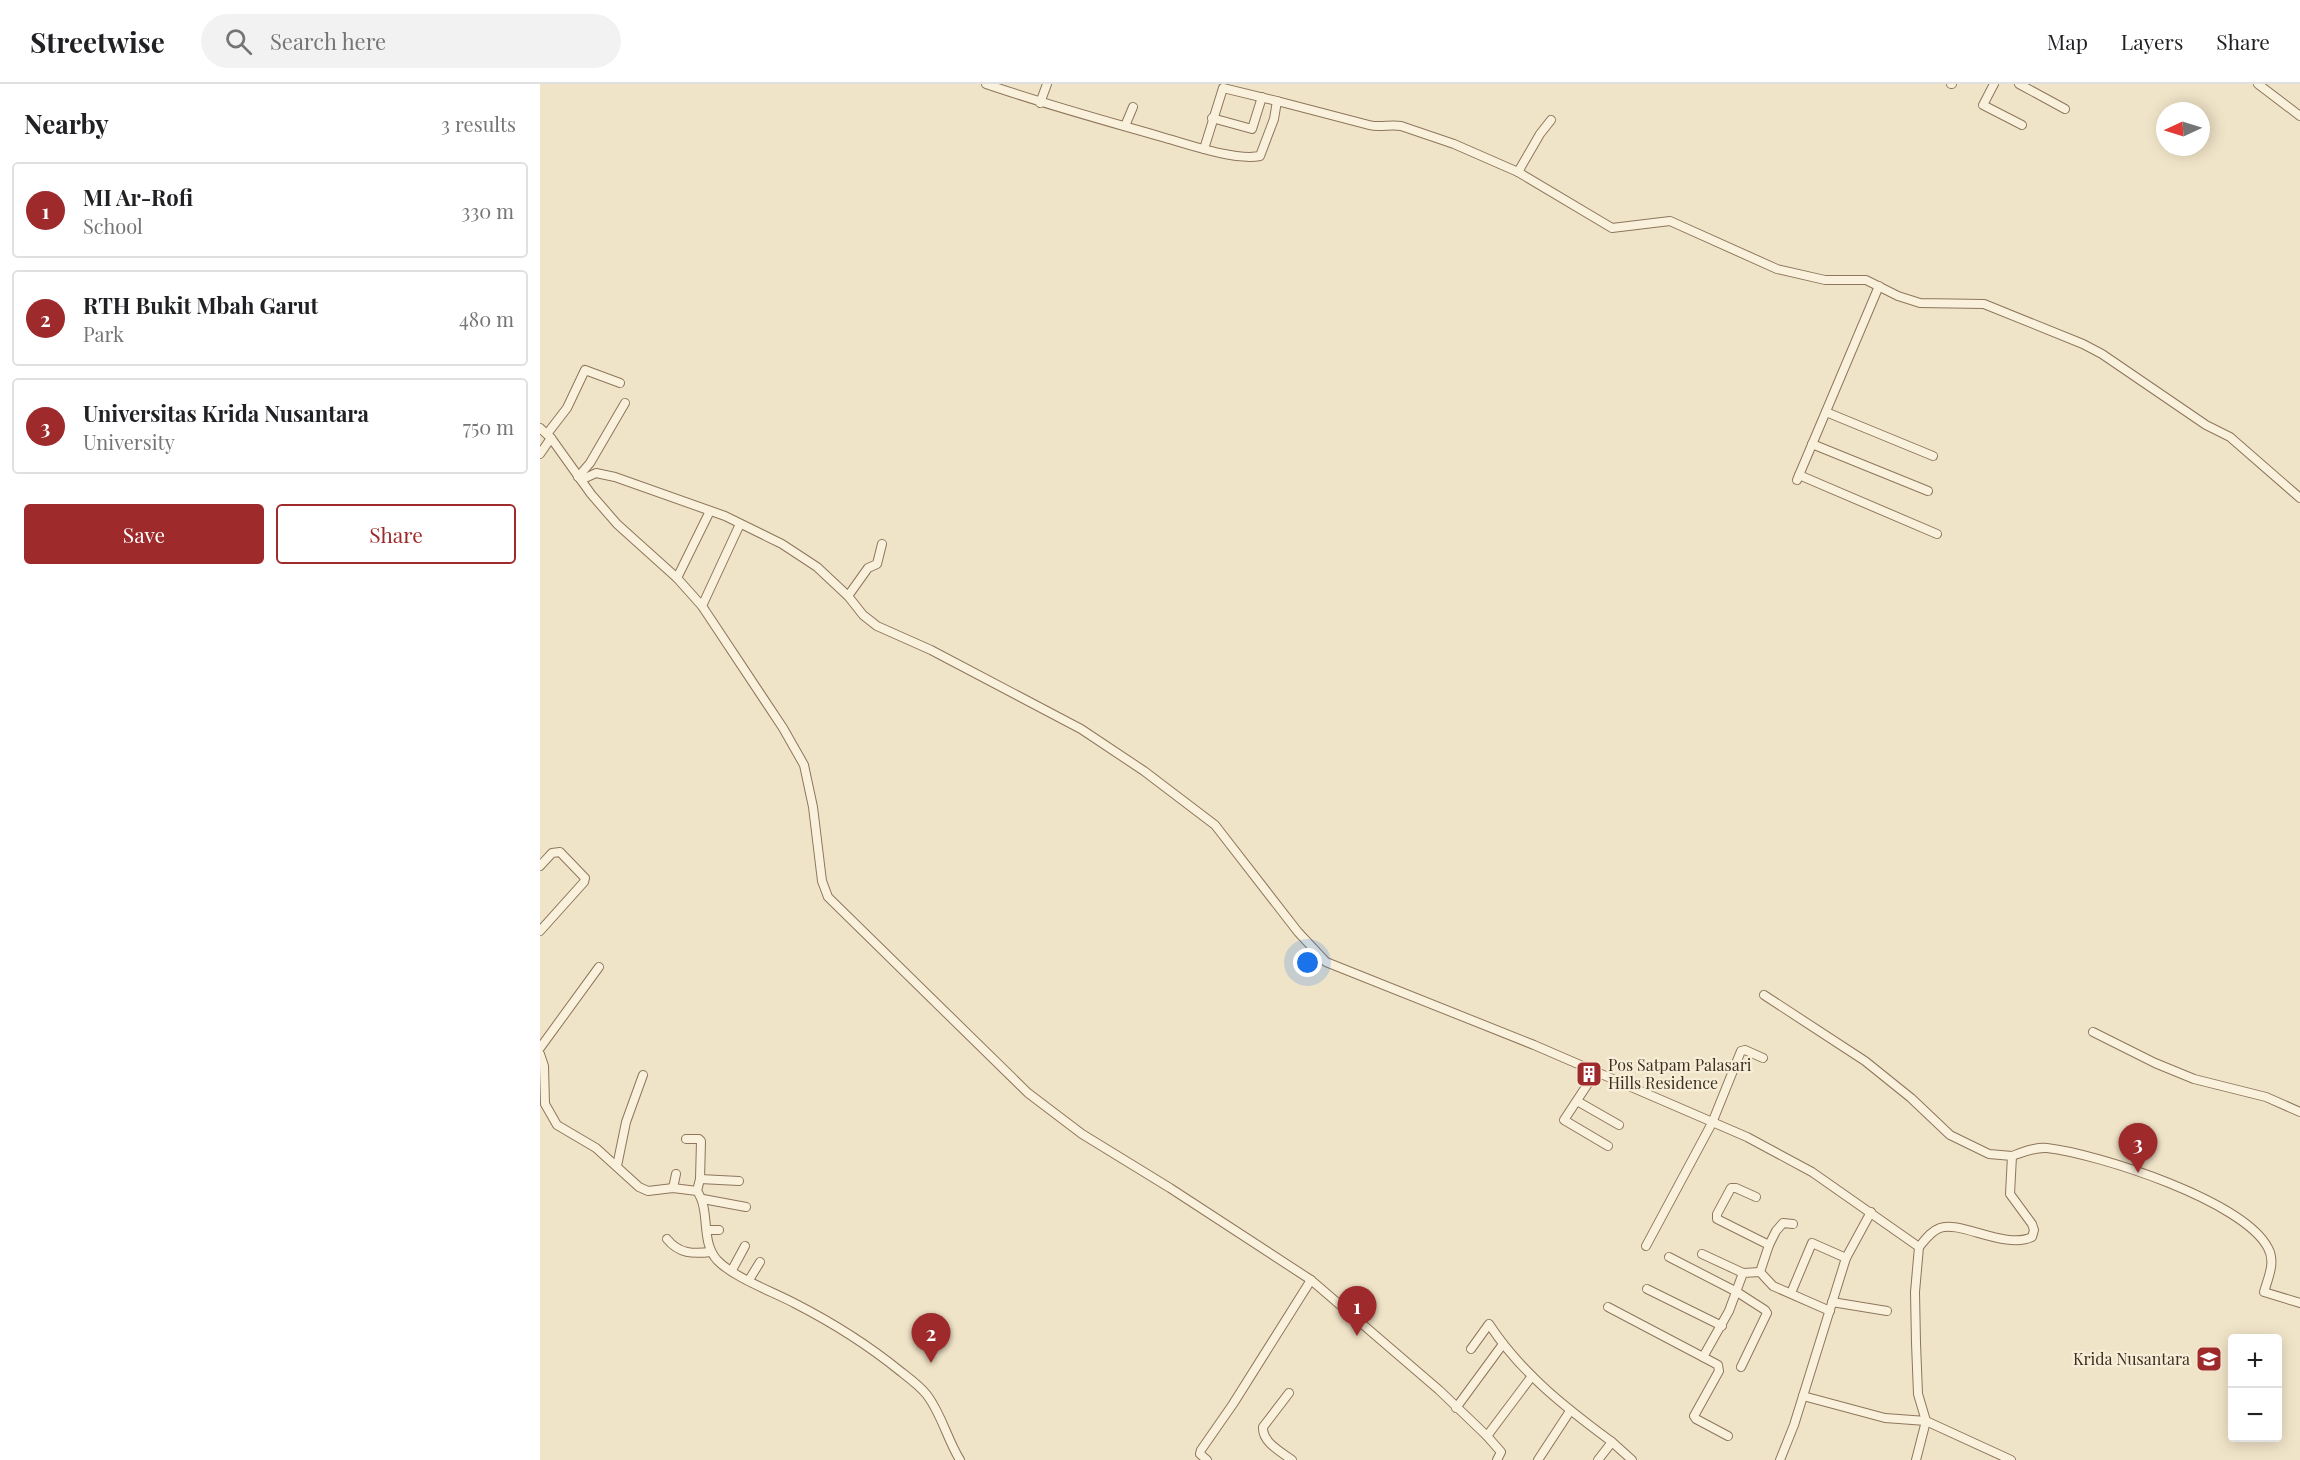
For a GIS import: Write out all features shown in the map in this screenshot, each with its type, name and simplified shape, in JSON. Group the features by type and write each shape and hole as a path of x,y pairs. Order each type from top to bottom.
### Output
{"street":[{"path":"986,84 1040,103 1241,157 1260,156 1274,119 1277,101"},
{"path":"1040,103 1047,84"},
{"path":"1994,84 1983,105 2022,125"},
{"path":"2019,84 2065,109"},
{"path":"2033,92 2037,84"},
{"path":"2258,84 2300,116"},
{"path":"1204,148 1223,88 1369,125 1401,126 1454,144 1518,172 1612,228 1670,221 1777,268 1825,280 1866,280 1898,296 1920,303 1984,304 2102,354 2206,425 2230,437 2300,498"},
{"path":"1212,118 1252,129 1262,98"},
{"path":"1125,126 1133,107"},
{"path":"1518,172 1551,120"},
{"path":"1880,286 1798,478 1937,534"},
{"path":"540,454 567,408 581,374 585,370 591,370 620,383"},
{"path":"580,478 625,403"},
{"path":"1826,412 1933,456"},
{"path":"540,428 549,436 617,524 677,578 702,606 776,718 804,765 813,807 822,881 828,897 1028,1093 1082,1134 1311,1280 1440,1390 1501,1452 1497,1460"},
{"path":"1812,444 1928,491"},
{"path":"580,478 601,473 710,511 782,544 817,567 848,596 863,615 878,626 931,650 1081,729 1144,771 1215,825 1298,932 1326,962 1523,1041 1747,1137 1812,1172 1919,1247"},
{"path":"677,578 710,511"},
{"path":"702,606 740,524"},
{"path":"848,596 868,568 877,564 882,544"},
{"path":"540,866 552,853 560,852 585,878 584,882 540,931"},
{"path":"540,1048 599,967"},
{"path":"1764,994 1865,1061 1911,1098 1950,1135 1989,1154 2012,1156 2046,1148 2090,1157 2127,1168 2206,1198 2243,1220 2260,1236 2269,1249 2271,1266 2264,1292 2300,1303"},
{"path":"2094,1032 2155,1063 2194,1079 2266,1097 2300,1112"},
{"path":"1646,1246 1712,1123 1741,1051 1745,1050 1763,1058"},
{"path":"540,1054 544,1066 545,1104 553,1118 568,1133 596,1148 639,1187 648,1191 673,1188 697,1191 703,1199 711,1252 723,1265 828,1322 879,1355 917,1385 926,1393 937,1410 960,1460"},
{"path":"1595,1072 1564,1121 1608,1146"},
{"path":"617,1166 626,1122 644,1075"},
{"path":"1577,1101 1619,1125"},
{"path":"686,1139 701,1141 700,1179 697,1191"},
{"path":"1916,1460 1926,1420 1918,1394 1915,1293 1919,1247 1932,1233 1944,1227 2011,1240 2032,1237 2034,1230 2032,1224 2010,1194 2012,1156"},
{"path":"673,1188 676,1174"},
{"path":"700,1179 739,1181"},
{"path":"1756,1197 1731,1188 1717,1214 1717,1219 1769,1245"},
{"path":"703,1199 746,1207"},
{"path":"1780,1460 1794,1425 1846,1258 1871,1212"},
{"path":"1761,1272 1776,1231 1783,1223 1793,1224"},
{"path":"707,1230 718,1230"},
{"path":"667,1239 681,1251 711,1252"},
{"path":"1791,1293 1812,1243 1846,1258"},
{"path":"732,1270 745,1246"},
{"path":"1702,1254 1743,1273 1761,1272"},
{"path":"1669,1257 1737,1292 1767,1313 1741,1367"},
{"path":"749,1280 760,1262"},
{"path":"1761,1272 1769,1284 1830,1311"},
{"path":"1703,1358 1722,1326 1743,1273"},
{"path":"1207,1460 1200,1454 1201,1450 1233,1404 1311,1280"},
{"path":"1647,1288 1722,1326"},
{"path":"1832,1302 1887,1311"},
{"path":"1608,1307 1718,1365 1719,1371 1694,1416 1728,1436"},
{"path":"1471,1349 1490,1324 1503,1344 1550,1395 1632,1460"},
{"path":"1456,1408 1503,1344"},
{"path":"1487,1436 1533,1376"},
{"path":"1289,1393 1262,1431 1264,1437 1292,1460"},
{"path":"1803,1396 1885,1418 1926,1420 2011,1460"},
{"path":"1538,1460 1570,1411"},
{"path":"1598,1460 1612,1442"}],"place":[{"name":"Pos Satpam Palasari Hills Residence","path":"1589,1074"},
{"name":"Universitas Krida Nusantara","path":"2138,1173"},
{"name":"MI Ar-Rofi","path":"1357,1336"},
{"name":"Krida Nusantara","path":"2209,1359"},
{"name":"RTH Bukit Mbah Garut","path":"931,1363"}]}
